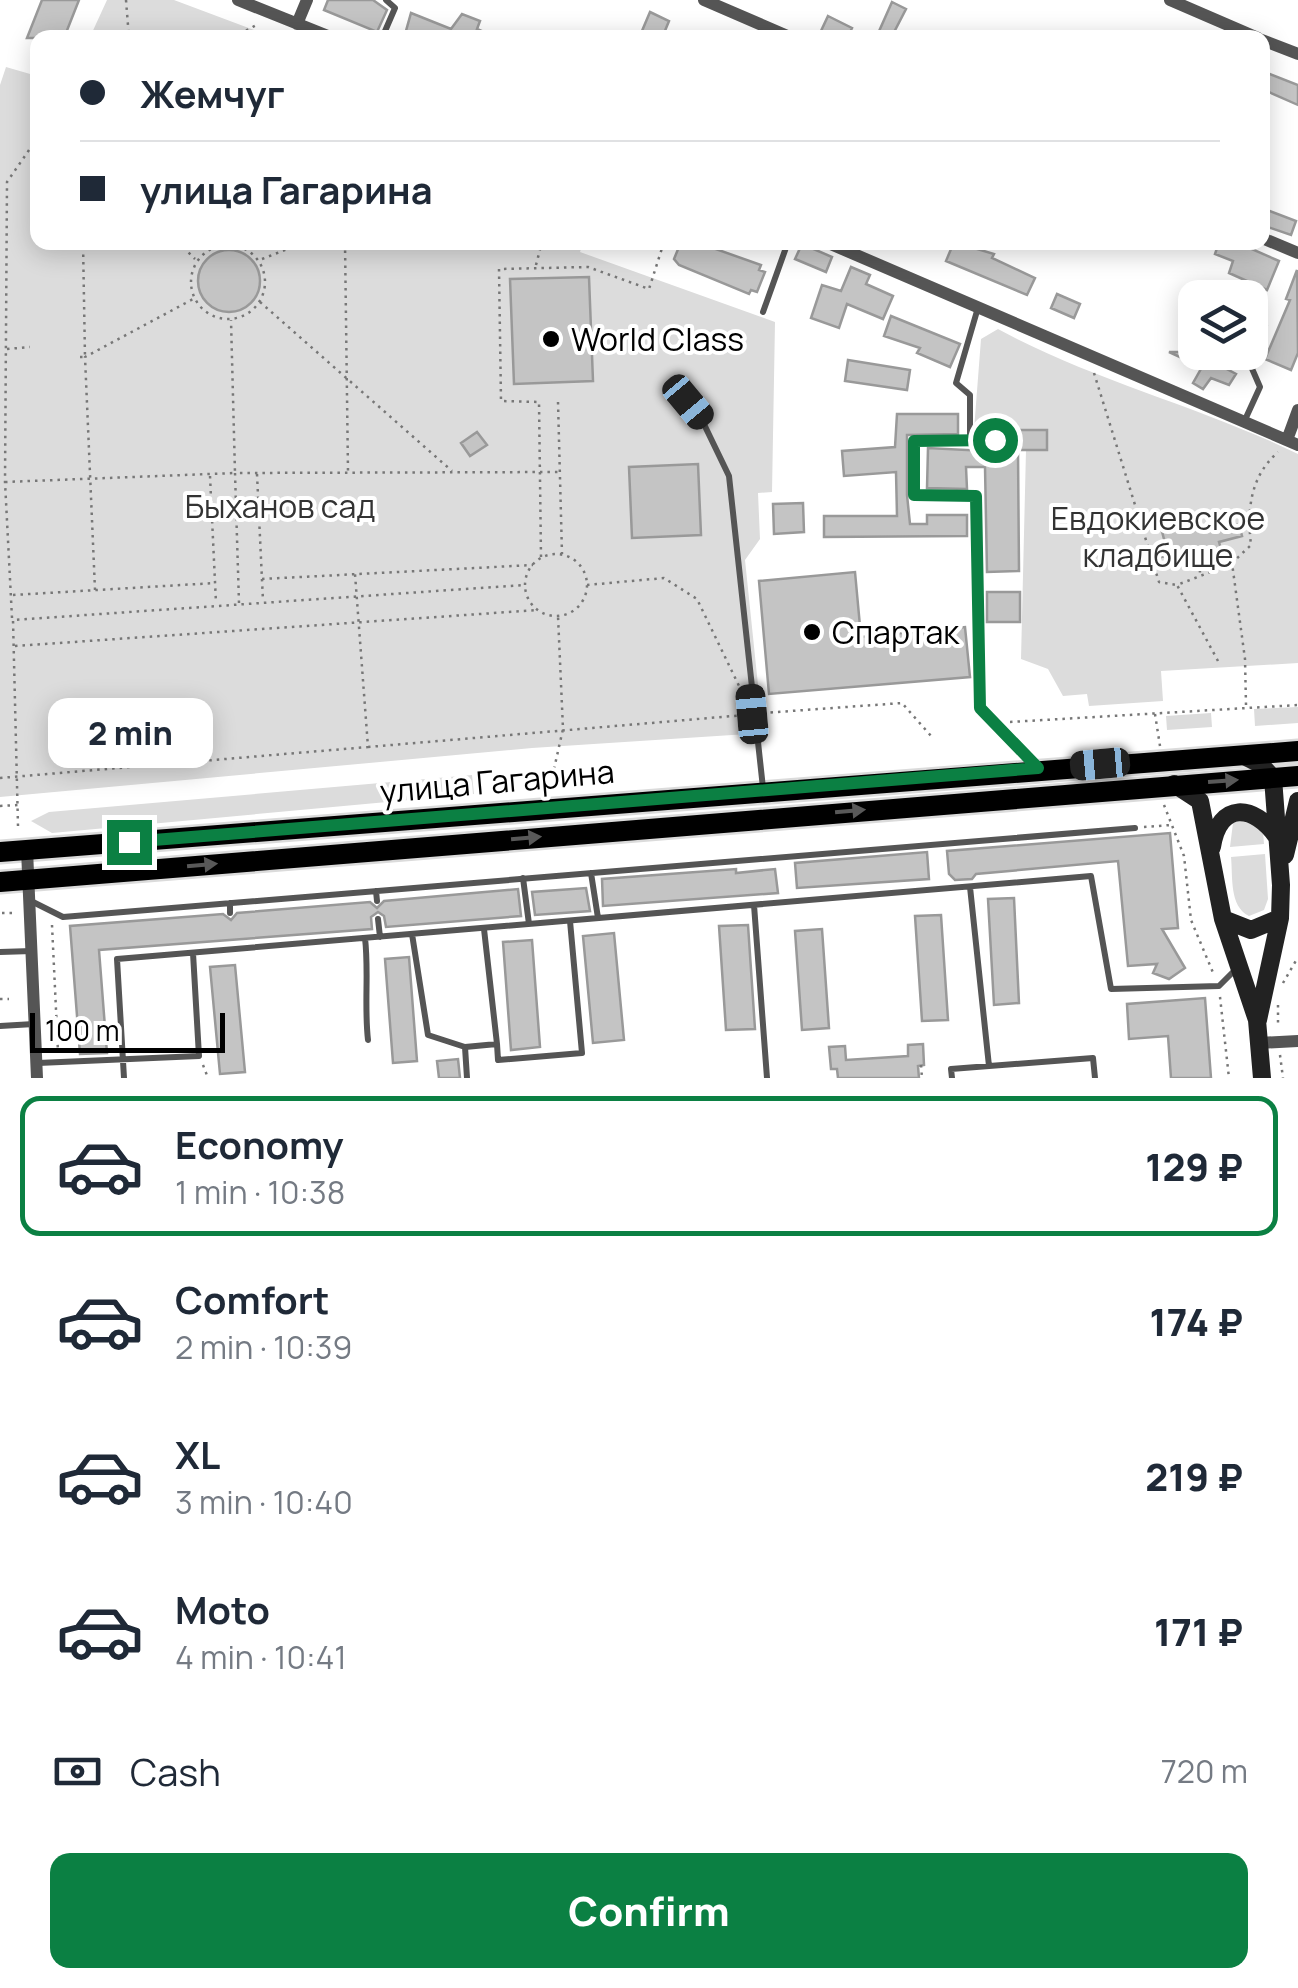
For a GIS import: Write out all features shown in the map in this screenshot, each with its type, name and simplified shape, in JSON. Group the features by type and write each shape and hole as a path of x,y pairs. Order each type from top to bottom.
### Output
{"main road":[{"name":"улица Гагарина","path":"0,852 763,789 1298,751"},
{"path":"1238,754 1260,764 1273,778 1281,885 1280,918 1258,1020 1262,1078"},
{"name":"улица Гагарина","path":"0,882 29,890 393,850 1298,776"},
{"path":"1174,784 1200,801 1212,847 1222,919 1258,1020"},
{"path":"1281,885 1298,801"},
{"path":"1212,847 1214,828 1229,815 1248,812 1266,820 1277,838"},
{"path":"391,820 380,824 376,836 381,846 393,850"},
{"path":"1222,919 1251,930 1280,918"}],"street":[{"path":"238,0 312,30"},
{"path":"297,24 307,0"},
{"path":"704,0 773,30"},
{"path":"1170,0 1241,30"},
{"path":"1270,42 1298,54"},
{"path":"1270,241 1298,253"},
{"path":"844,250 978,311 1293,442 1298,410"},
{"path":"27,850 37,1071"},
{"path":"1259,1043 1298,1041"}],"lane":[{"path":"385,30 395,8 386,0"},
{"path":"764,312 785,250"},
{"path":"970,440 970,395 956,383 978,311"},
{"path":"1244,422 1260,388 1252,370"},
{"path":"674,386 701,418 729,476 763,789"},
{"path":"995,440 914,441 914,495 976,496 980,708 1038,768"},
{"path":"29,890 63,916 1135,828"},
{"path":"591,873 598,918"},
{"path":"124,1078 117,959 1092,876 1111,990 1219,986 1239,967"},
{"path":"523,878 529,924"},
{"path":"970,887 989,1066"},
{"path":"376,890 377,901"},
{"path":"230,903 230,913"},
{"path":"754,905 767,1078"},
{"path":"378,919 380,937"},
{"path":"484,928 498,1060 582,1054 570,921"},
{"path":"412,934 428,1035 465,1047 497,1044"},
{"path":"365,938 368,967 363,998 368,1040"},
{"path":"232,940 233,949"},
{"path":"0,952 32,951"},
{"path":"37,1071 59,1062 200,1056 193,953"},
{"path":"0,1026 34,1024"},
{"path":"465,1047 467,1078"},
{"path":"952,1078 952,1069 1093,1058 1095,1078"}],"path":[{"path":"126,0 129,30"},
{"path":"246,30 266,19"},
{"path":"18,826 5,482 5,348 8,182 30,148"},
{"path":"83,250 83,358 95,590"},
{"path":"186,250 196,260"},
{"path":"210,250 196,260 190,281 195,298 207,315 232,320 250,314 266,288 260,260 245,250"},
{"path":"260,260 286,250"},
{"path":"345,250 348,472"},
{"path":"535,268 540,250"},
{"path":"541,557 539,402 501,401 500,269 588,268 649,289 661,250"},
{"path":"83,358 195,298"},
{"path":"260,302 453,472"},
{"path":"232,320 239,604"},
{"path":"5,348 30,348"},
{"path":"1094,373 1159,582 1177,585 1232,564 1251,545 1248,512 1260,468 1293,442"},
{"path":"558,402 562,554"},
{"path":"5,482 257,473 559,472"},
{"path":"257,473 263,602"},
{"path":"210,474 216,605"},
{"path":"13,646 538,610 558,616 573,611 583,600 587,585 577,562 562,554 541,557 533,565 524,585 529,602 538,610"},
{"path":"1199,554 1200,576"},
{"path":"1232,564 1245,659 1246,706"},
{"path":"262,580 533,565"},
{"path":"355,574 368,747"},
{"path":"587,585 664,578 697,599 752,714"},
{"path":"11,595 215,583"},
{"path":"12,620 524,585"},
{"path":"1177,585 1218,661"},
{"path":"554,769 563,729 558,616"},
{"path":"0,778 902,702 932,737"},
{"path":"997,723 1298,705"},
{"path":"1154,712 1160,746"},
{"path":"0,806 18,804"},
{"path":"1164,806 1184,856 1191,920 1219,986 1228,1078"},
{"path":"1135,828 1172,824"},
{"path":"2,913 19,912"},
{"path":"54,912 50,932 59,1062"},
{"path":"1283,1078 1278,991 1298,957"},
{"path":"0,999 9,999"},
{"path":"200,1056 208,1078"},
{"path":"921,1065 922,1078"}],"green space":[{"path":"107,0 174,0 254,30 93,30"},
{"name":"Быханов сад","path":"6,67 30,74 30,250 581,250 775,322 772,492 758,493 760,539 745,560 763,733 532,748 0,797 0,85"},
{"name":"Евдокиевское кладбище","path":"998,329 1072,364 1298,454 1298,663 1161,671 1163,701 1089,706 1087,694 1063,696 1048,669 1021,659 1026,450 1047,450 1047,430 974,430 981,339"},
{"path":"1298,707 1298,723 1255,726 1254,709"},
{"path":"1211,713 1212,727 1167,730 1166,716"},
{"path":"472,775 474,794 52,833 31,821 49,812"},
{"path":"1250,817 1263,832 1264,844 1230,847 1233,823"},
{"path":"1265,854 1268,899 1264,910 1249,916 1235,898 1231,857"}],"building":[{"path":"42,0 79,0 67,30 30,30"},
{"path":"328,0 373,0 387,10 378,30 372,30 324,10"},
{"path":"892,2 906,9 895,30 880,30"},
{"path":"650,12 669,21 665,30 642,30"},
{"path":"411,13 451,29 462,14 480,21 479,30 406,30"},
{"path":"828,16 852,28 851,30 821,30"},
{"path":"1270,74 1298,85 1298,105 1270,93"},
{"path":"1270,211 1296,221 1291,235 1270,228"},
{"path":"229,250 251,259 260,281 251,303 229,312 207,303 198,281 207,259"},
{"path":"678,250 718,250 761,265 759,270 765,272 757,292 751,290 749,294 679,265 674,259"},
{"path":"799,250 816,250 832,257 826,272 795,259"},
{"path":"951,250 981,250 1035,278 1027,295 946,261"},
{"path":"1216,250 1254,250 1279,261 1268,288 1268,280 1245,280 1229,273 1233,261 1215,254"},
{"path":"851,267 870,275 866,284 893,296 883,319 847,304 839,328 811,318 822,285 841,291"},
{"path":"1297,270 1298,353 1291,370 1268,360 1290,300 1286,299"},
{"path":"589,277 593,381 514,384 510,279"},
{"path":"1057,294 1080,304 1074,318 1051,308"},
{"path":"891,316 960,344 950,367 917,353 920,348 884,336"},
{"path":"848,360 910,370 907,390 845,381"},
{"path":"1200,370 1229,370 1236,374 1229,385 1211,378 1203,389 1193,383"},
{"path":"897,414 958,414 958,434 907,435 907,495 910,524 927,524 927,515 967,515 967,536 824,537 824,516 897,516 896,472 844,476 842,451 895,447"},
{"path":"1005,430 1047,430 1047,450 1018,450 1019,571 987,572 985,467 966,467 967,489 927,488 928,448 1005,452"},
{"path":"477,432 487,445 470,456 461,443"},
{"path":"698,464 701,535 632,538 629,467"},
{"path":"803,503 804,532 774,534 773,504"},
{"path":"1178,516 1182,531 1215,523 1217,530 1239,524 1242,536 1219,542 1221,549 1193,556 1191,549 1158,558 1155,546 1165,543 1159,520"},
{"name":"Спартак","path":"855,572 861,637 965,627 970,677 769,694 759,581"},
{"path":"987,592 1020,592 1020,622 987,622"},
{"path":"1170,833 1178,928 1162,929 1185,968 1169,979 1153,973 1157,964 1128,966 1118,861 976,874 972,879 955,880 949,874 947,851"},
{"path":"927,852 929,879 797,888 795,863"},
{"path":"736,869 736,873 775,869 778,893 603,906 602,879"},
{"path":"586,888 590,911 535,915 532,892"},
{"path":"518,889 521,916 386,927 384,916 378,912 371,917 372,929 99,950 107,1053 80,1054 70,926 223,914 231,920 237,913 370,902 377,908 384,901"},
{"path":"1014,898 1019,1003 994,1005 988,899"},
{"path":"941,915 948,1020 922,1021 915,916"},
{"path":"748,925 755,1029 726,1030 719,926"},
{"path":"822,929 829,1028 802,1030 795,931"},
{"path":"614,933 624,1040 593,1043 583,936"},
{"path":"532,940 540,1047 511,1050 503,942"},
{"path":"409,957 417,1061 393,1063 385,959"},
{"path":"235,965 245,1072 220,1074 210,967"},
{"path":"1205,998 1211,1078 1171,1078 1168,1036 1129,1039 1127,1004"},
{"path":"923,1044 924,1065 918,1066 919,1078 838,1078 837,1069 831,1069 829,1047 845,1046 846,1060 908,1056 908,1045"},
{"path":"458,1059 460,1078 439,1078 437,1061"}],"place":[{"name":"World Class","path":"551,339"},
{"name":"Спартак","path":"812,632"}],"route":[{"path":"129,842 1038,768 980,708 976,496 914,495 914,441 995,440"}]}
